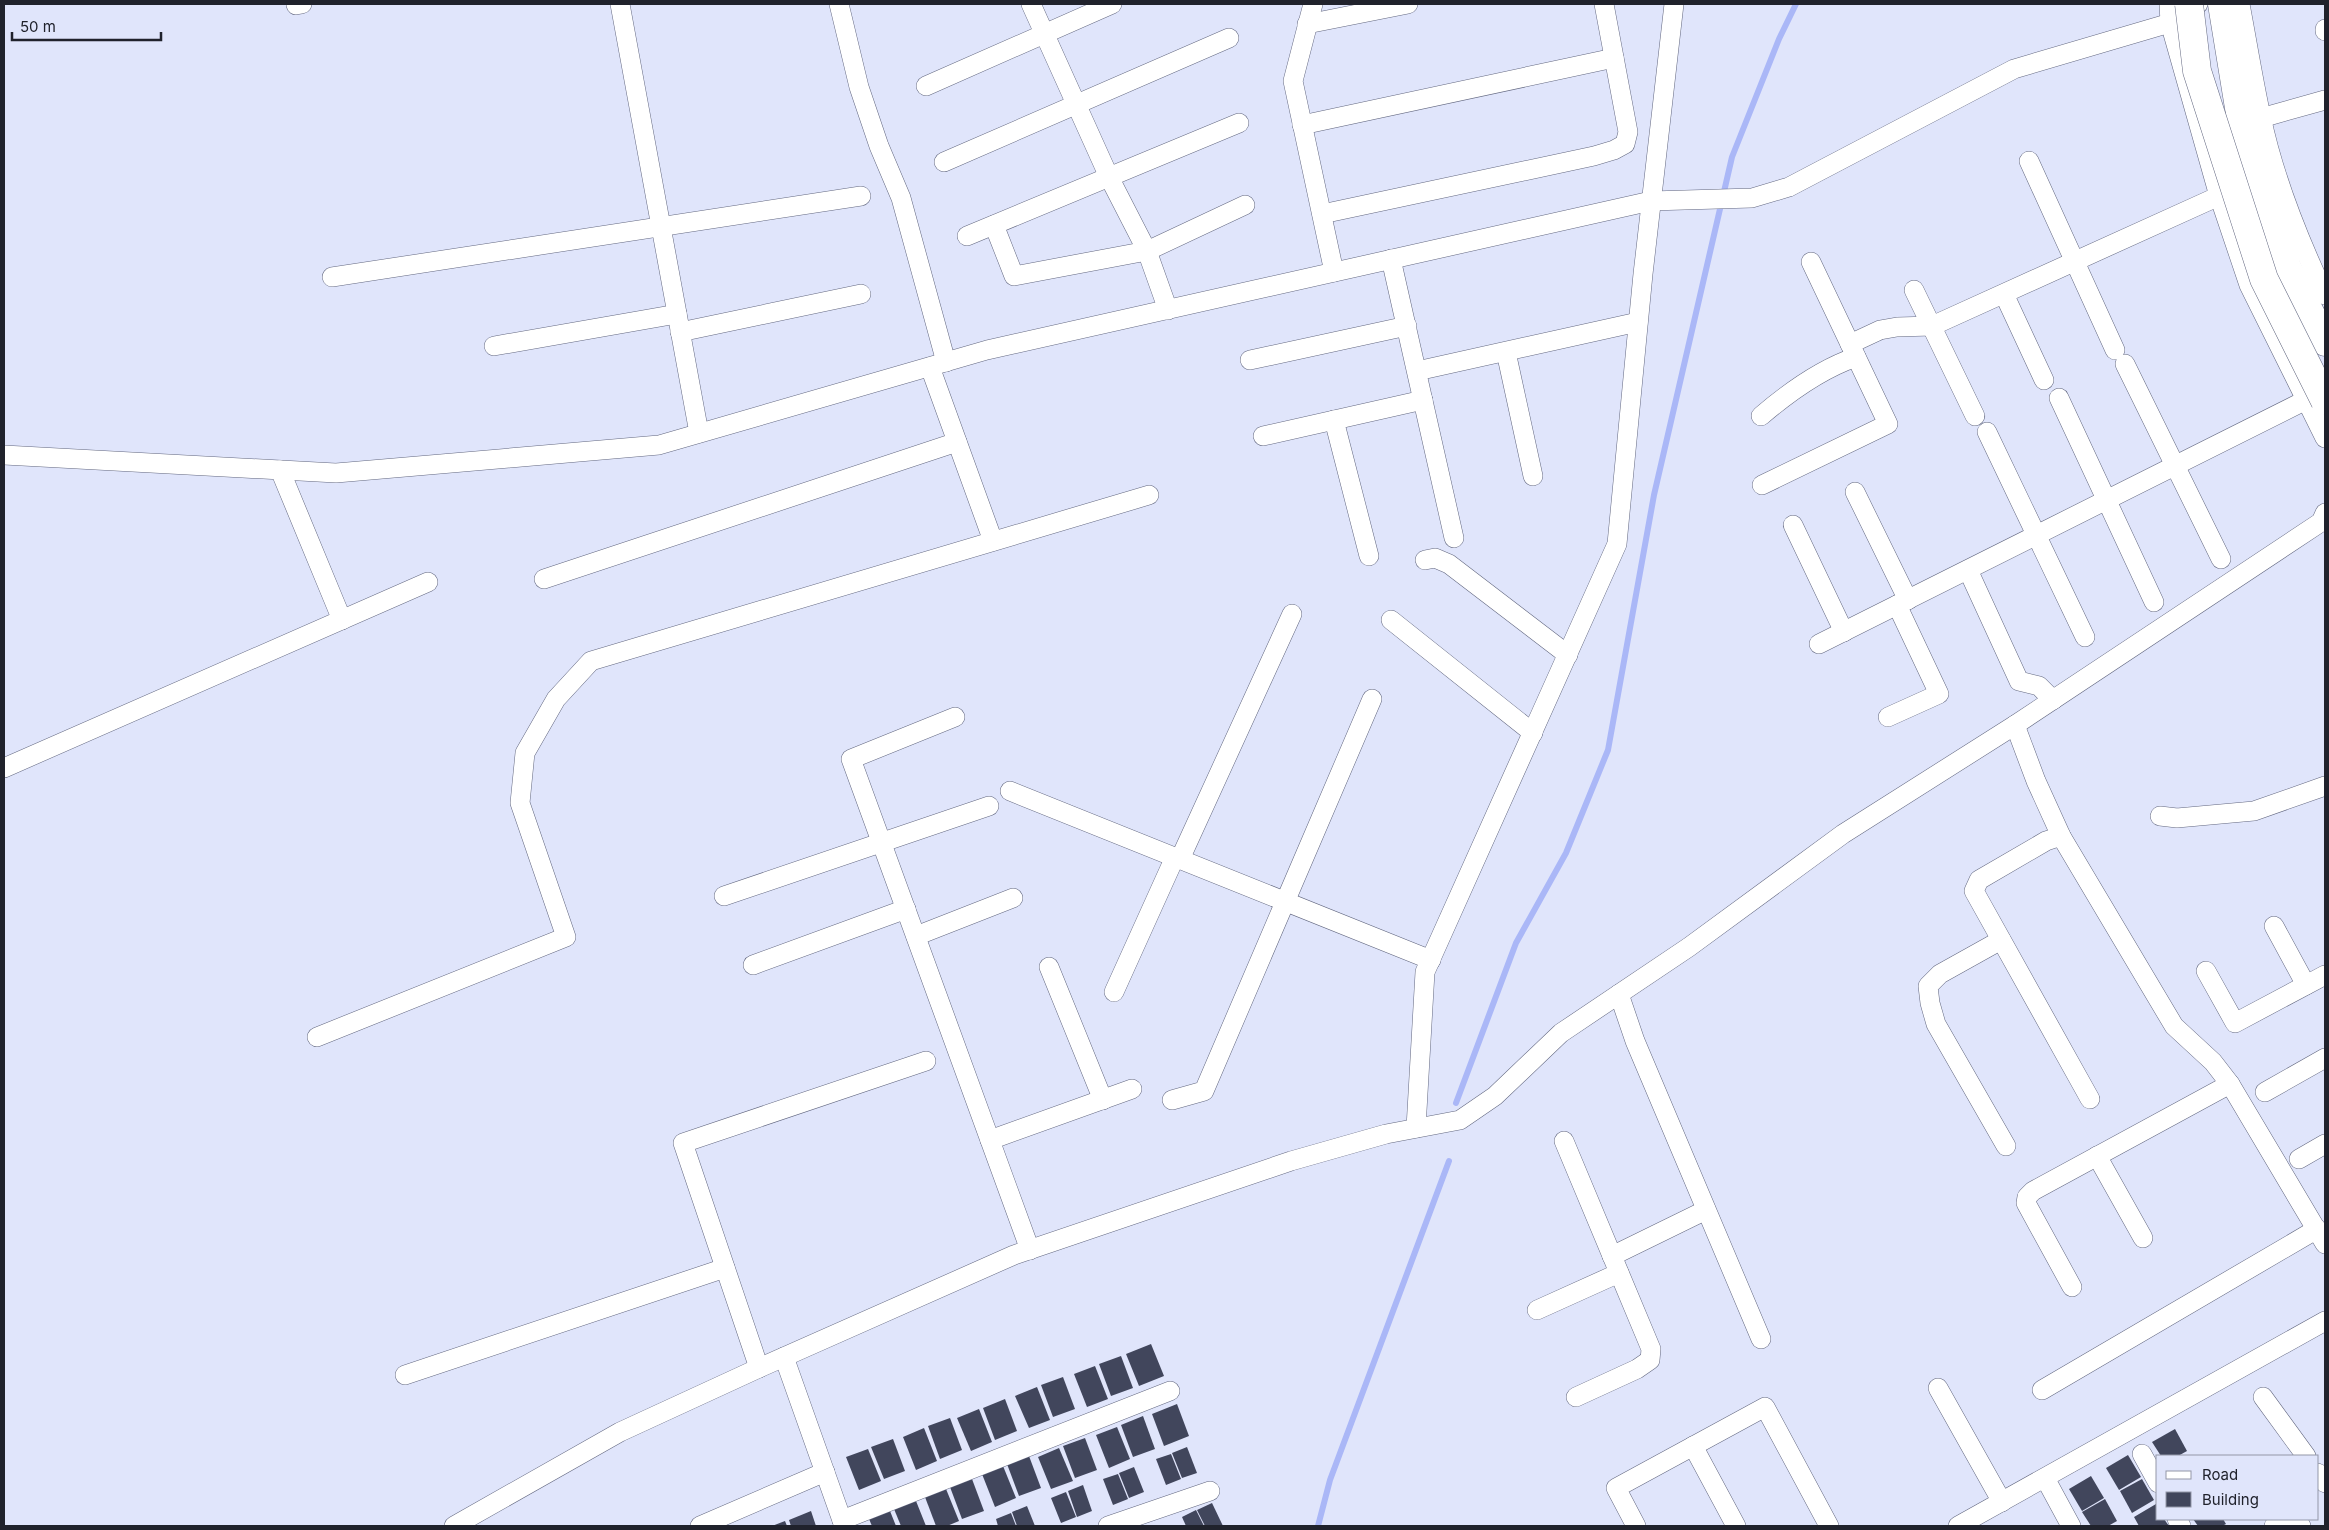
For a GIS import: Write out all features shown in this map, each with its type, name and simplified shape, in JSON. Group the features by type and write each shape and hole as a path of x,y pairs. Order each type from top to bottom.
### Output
{"highway":[{"path":"2189,4 2197,71 2264,279 2316,401"},
{"path":"2222,4 2241,120 2287,267 2325,342"}],"street":[{"path":"620,4 699,433"},
{"path":"839,4 860,87 879,146 902,198 957,442 993,541"},
{"path":"1032,4 1109,177 1147,251 1168,310"},
{"path":"926,86 1112,4"},
{"path":"1313,4 1293,81 1334,272"},
{"path":"1307,24 1408,4"},
{"path":"1322,214 1614,150 1625,144 1628,132 1604,4"},
{"path":"1416,1128 1425,972 1617,544 1638,322 1674,4"},
{"path":"2169,4 2170,23 2219,196 2249,285 2316,401 2325,438"},
{"path":"4,455 336,473 659,445 987,350 1651,201 1752,198 1788,187 2014,69 2170,23 2198,4"},
{"path":"2240,4 2261,118 2279,181 2301,244 2325,295"},
{"path":"944,162 1228,38"},
{"path":"1302,125 1614,58"},
{"path":"2261,118 2325,100"},
{"path":"967,236 1239,123"},
{"path":"2028,161 2120,357 2221,559"},
{"path":"332,277 861,196"},
{"path":"1761,416 1788,394 1842,362 1880,330 1897,327 1932,326 2219,196"},
{"path":"994,225 1014,276 1147,251 1245,205"},
{"path":"1391,259 1454,538"},
{"path":"1762,485 1888,424 1811,262"},
{"path":"1914,290 1975,416"},
{"path":"680,332 861,294"},
{"path":"2004,294 2044,380"},
{"path":"494,346 677,314"},
{"path":"1417,371 1638,322"},
{"path":"1250,360 1406,326"},
{"path":"1506,352 1533,476"},
{"path":"2059,398 2154,602"},
{"path":"1263,436 1423,400"},
{"path":"1819,644 2174,467 2316,401"},
{"path":"1334,420 1369,556"},
{"path":"1986,432 2085,637"},
{"path":"544,579 957,442"},
{"path":"280,470 342,620"},
{"path":"1855,492 1939,694 1888,717"},
{"path":"317,1037 566,936 520,803 525,753 556,699 591,661 1149,495"},
{"path":"454,1526 620,1432 759,1368 1030,1250 1291,1161 1386,1134 1460,1120 1495,1096 1561,1033 1689,947 1843,834 2015,725 2324,520"},
{"path":"1793,525 1844,632"},
{"path":"1425,560 1435,558 1449,564 1568,655"},
{"path":"1968,570 2019,681 2039,686 2053,700"},
{"path":"4,768 428,582"},
{"path":"1114,992 1292,614"},
{"path":"1391,620 1533,732"},
{"path":"1172,1100 1204,1091 1372,699"},
{"path":"955,717 851,759 1030,1250"},
{"path":"2015,725 2036,781 2061,836 2174,1026 2213,1062 2230,1084 2321,1237 2042,1390"},
{"path":"2160,816 2177,818 2254,811 2325,786"},
{"path":"1010,790 1431,960"},
{"path":"724,896 989,806"},
{"path":"2061,836 2046,841 1979,880 1974,891 2090,1099"},
{"path":"916,936 1013,898"},
{"path":"753,965 906,909"},
{"path":"2274,926 2306,985"},
{"path":"2000,940 1940,974 1928,986 1930,1003 1936,1024 2006,1146"},
{"path":"1049,967 1103,1100"},
{"path":"2206,971 2235,1023 2325,975"},
{"path":"1619,994 1635,1041 1761,1339"},
{"path":"2265,1092 2325,1058"},
{"path":"759,1368 683,1143 926,1061"},
{"path":"2072,1287 2026,1203 2027,1197 2033,1191 2230,1084"},
{"path":"990,1140 1132,1089"},
{"path":"1564,1141 1651,1349 1650,1360 1637,1369 1576,1396"},
{"path":"2299,1159 2325,1144"},
{"path":"2097,1156 2143,1238"},
{"path":"1537,1310 1616,1265 1706,1210"},
{"path":"405,1375 725,1268"},
{"path":"1958,1526 2325,1320"},
{"path":"784,1357 843,1523 1170,1392"},
{"path":"1938,1388 2002,1502"},
{"path":"2263,1397 2305,1455"},
{"path":"1636,1526 1616,1488 1765,1407 1829,1526"},
{"path":"1693,1446 1736,1526"},
{"path":"2142,1454 2156,1479"},
{"path":"700,1526 825,1472"},
{"path":"2045,1478 2071,1526"},
{"path":"1108,1526 1210,1491"}],"building":[{"path":"1151,1344 1164,1376 1139,1386 1126,1354"},
{"path":"1121,1356 1133,1388 1111,1396 1099,1364"},
{"path":"1095,1366 1108,1399 1087,1407 1074,1374"},
{"path":"1063,1377 1075,1409 1053,1417 1041,1385"},
{"path":"1037,1387 1050,1420 1029,1428 1015,1396"},
{"path":"1005,1399 1017,1431 995,1440 983,1408"},
{"path":"1177,1404 1189,1436 1164,1446 1152,1414"},
{"path":"979,1409 992,1442 971,1451 957,1418"},
{"path":"1143,1416 1155,1449 1133,1457 1121,1425"},
{"path":"950,1418 962,1450 940,1459 928,1426"},
{"path":"1117,1427 1130,1459 1109,1468 1096,1435"},
{"path":"924,1428 937,1461 916,1470 903,1437"},
{"path":"2175,1429 2187,1451 2180,1455 2160,1455 2152,1442"},
{"path":"1085,1438 1097,1470 1075,1478 1063,1446"},
{"path":"893,1439 905,1471 884,1479 871,1447"},
{"path":"1187,1447 1197,1473 1182,1478 1172,1453"},
{"path":"1059,1448 1073,1481 1051,1489 1038,1457"},
{"path":"868,1449 881,1481 859,1490 846,1457"},
{"path":"1171,1454 1181,1479 1166,1485 1156,1459"},
{"path":"2128,1455 2141,1477 2119,1490 2106,1468"},
{"path":"1029,1456 1041,1488 1019,1496 1007,1464"},
{"path":"1003,1466 1016,1498 995,1507 982,1474"},
{"path":"1134,1467 1144,1492 1129,1498 1119,1473"},
{"path":"1118,1474 1128,1499 1113,1505 1103,1479"},
{"path":"2091,1476 2104,1498 2082,1511 2069,1489"},
{"path":"972,1479 984,1511 962,1519 950,1487"},
{"path":"2142,1479 2154,1500 2132,1513 2120,1491"},
{"path":"1083,1485 1092,1511 1077,1517 1068,1491"},
{"path":"946,1489 959,1521 947,1526 936,1526 925,1497"},
{"path":"1066,1492 1076,1517 1061,1523 1051,1498"},
{"path":"2105,1499 2117,1521 2108,1526 2091,1526 2082,1512"},
{"path":"916,1501 926,1526 901,1526 894,1509"},
{"path":"1212,1503 1223,1526 1205,1526 1197,1510"},
{"path":"2156,1504 2156,1520 2165,1520 2169,1526 2139,1526 2134,1517"},
{"path":"1027,1506 1035,1526 1017,1526 1012,1512"},
{"path":"1196,1510 1204,1526 1186,1526 1182,1517"},
{"path":"811,1511 816,1526 791,1526 789,1520"},
{"path":"890,1511 896,1526 872,1526 869,1519"},
{"path":"1011,1513 1016,1526 998,1526 996,1519"},
{"path":"2194,1520 2224,1520 2226,1524 2222,1526 2198,1526"},
{"path":"785,1521 787,1526 772,1526"}],"waterway":[{"path":"1456,1103 1516,943 1566,853 1608,750 1654,495 1732,157 1779,39 1796,4"},
{"path":"1318,1526 1330,1480 1449,1161"}]}
